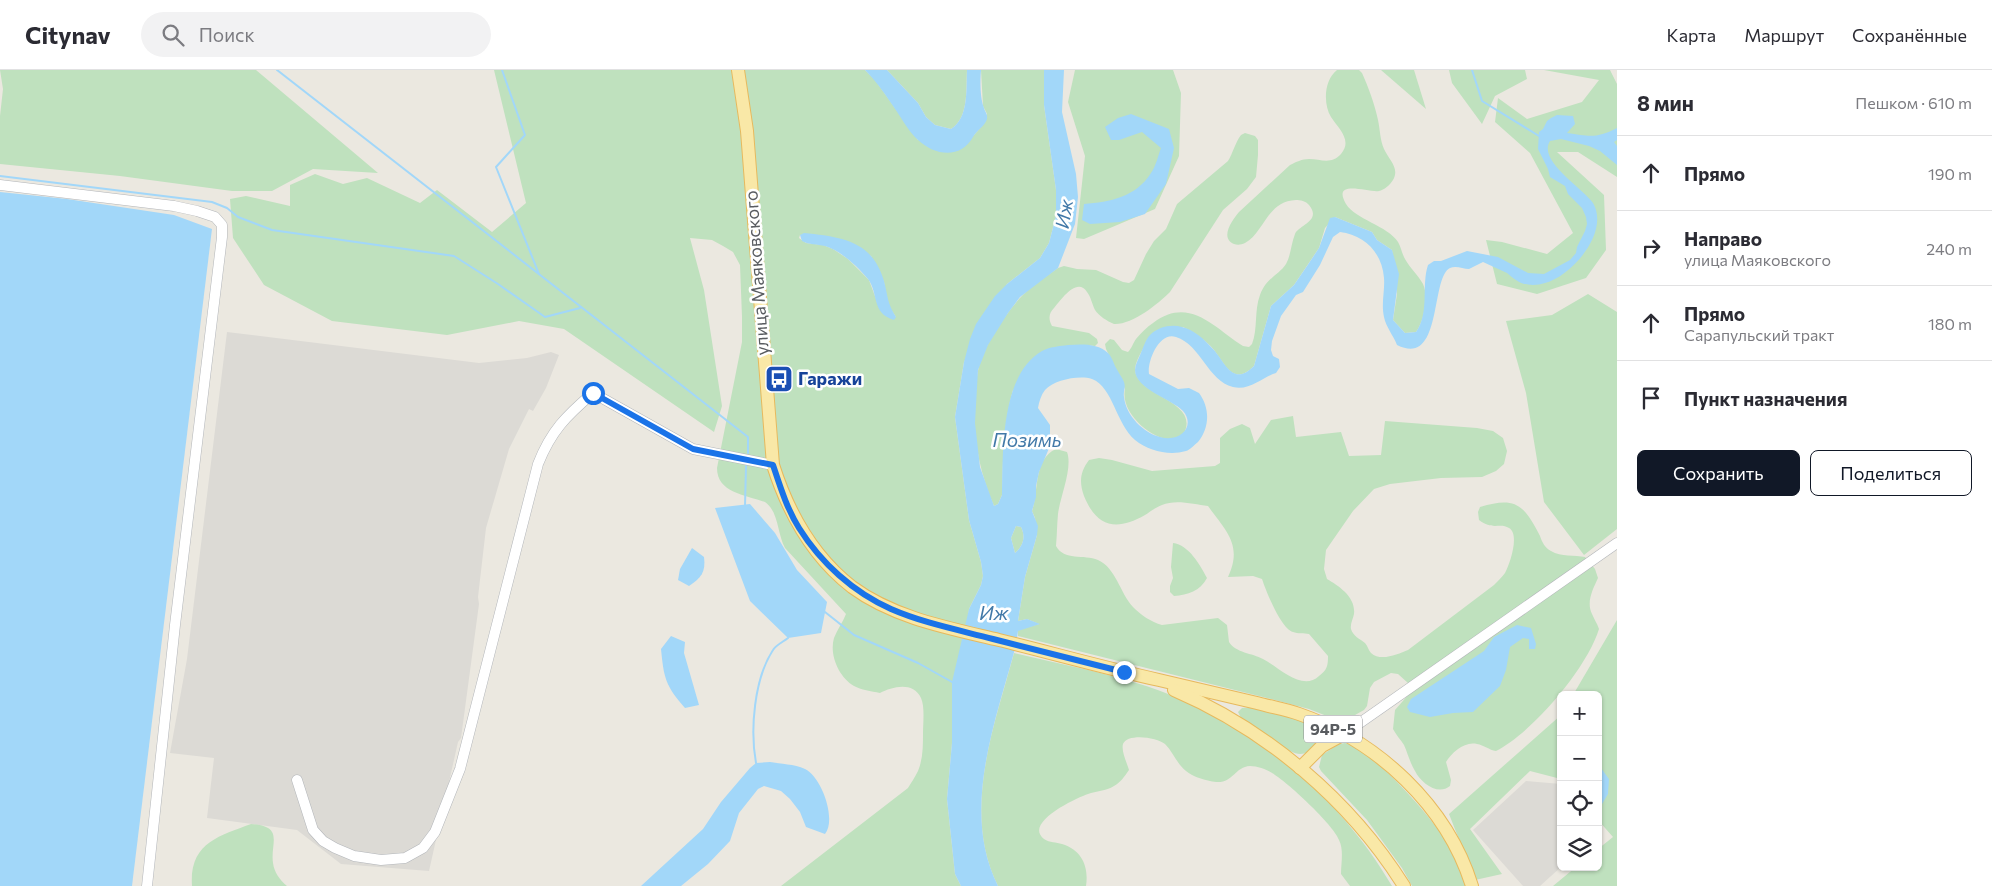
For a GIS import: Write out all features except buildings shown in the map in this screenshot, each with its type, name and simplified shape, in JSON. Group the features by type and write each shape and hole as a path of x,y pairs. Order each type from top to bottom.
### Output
{"main road":[{"name":"улица Маяковского","path":"738,70 747,131 773,465 799,528 831,568 853,587 875,601 908,616 947,628 1124,672"},
{"name":"94Р-5","path":"1124,672 1297,713 1363,744 1389,765 1438,817 1455,845 1472,886"},
{"name":"94Р-5","path":"1124,672 1167,687 1223,714 1265,741 1300,768 1345,810 1370,838 1404,886"},
{"path":"1300,768 1322,746 1344,734"}],"street":[{"path":"0,185 174,206 215,217 222,225 176,615 147,886"},
{"path":"297,780 313,830 323,841 335,848 354,856 381,860 405,858 423,848 435,832 460,769 538,464 547,442 560,424 593,393 693,449 773,465"},
{"path":"1344,734 1617,543"}],"shaded area":[{"path":"227,332 479,363 527,358 551,352 559,355 546,388 533,411 529,409 509,449 486,528 478,597 479,604 461,738 458,742 429,871 341,864 297,830 207,818 214,758 170,753 187,659"},
{"path":"1526,781 1557,784 1557,871 1540,886 1523,886 1473,830"}],"green space":[{"path":"0,70 256,70 378,173 313,169 272,191 232,191 120,176 0,164 0,116 3,89"},
{"path":"494,70 865,70 875,80 918,140 973,136 983,125 987,114 983,106 981,70 1044,70 1044,105 1056,190 1056,216 1049,243 1040,258 1007,284 964,362 955,417 969,520 983,576 981,585 969,609 947,799 955,874 961,886 781,886 908,788 921,762 923,710 921,698 913,689 896,687 880,693 857,687 844,677 836,665 833,645 835,635 846,614 785,548 770,506 765,502 741,495 727,488 718,476 717,468 742,342 740,265 733,252 712,240 690,238 704,290 722,406 714,432 564,329 519,321 447,335 332,321 264,285 233,238 230,199 246,196 290,206 290,185 315,174 343,184 367,178 420,203 437,190 492,232 526,203","holes":["800,235 871,256 884,282 888,305 896,317 879,307 869,280 848,259 833,249 823,245 806,243 799,238"]},
{"path":"887,70 967,70 964,111 957,124 951,129 935,125 926,117 918,103"},
{"path":"1075,70 1173,70 1181,93 1179,156 1155,209 1084,239 1076,238 1085,156 1068,102"},
{"path":"1337,70 1359,70 1362,73 1375,108 1383,146 1395,168 1395,176 1392,182 1383,190 1347,189 1343,191 1343,196 1350,209 1393,236 1398,242 1407,262 1423,284 1426,302 1419,327 1416,332 1405,333 1393,320 1397,294 1392,250 1377,240 1372,232 1335,217 1325,228 1319,248 1294,285 1271,306 1254,366 1247,372 1235,374 1230,371 1207,343 1183,327 1145,345 1135,367 1138,379 1145,386 1173,404 1186,418 1186,428 1181,437 1172,439 1161,438 1139,424 1130,413 1125,401 1125,389 1105,344 1110,339 1114,340 1122,350 1128,352 1144,330 1166,315 1179,312 1190,313 1201,318 1243,346 1249,347 1252,344 1260,295 1269,281 1286,264 1295,234 1311,219 1313,215 1312,210 1303,201 1286,202 1272,211 1257,232 1245,243 1234,244 1230,241 1227,233 1239,212 1290,165 1306,159 1326,161 1341,154 1344,149 1345,139 1328,112 1326,99 1329,80"},
{"path":"1381,70 1414,70 1426,109"},
{"path":"1449,70 1525,70 1527,79 1495,96 1482,124 1452,83"},
{"path":"1544,70 1610,70 1617,84 1617,177 1578,152 1557,152 1604,195 1606,250 1586,278 1537,294 1497,284 1486,240 1502,242 1547,254 1573,233 1530,153 1495,122 1498,98 1527,119 1582,102 1599,80"},
{"path":"1245,133 1255,136 1258,140 1256,177 1247,189 1223,210 1165,297 1152,308 1129,321 1114,324 1106,320 1095,310 1090,296 1083,288 1078,287 1069,291 1052,310 1050,319 1052,326 1089,333 1097,339 1098,343 1095,346 1085,345 1013,390 1005,429 1002,495 998,504 994,506 979,457 974,423 974,405 980,362 1000,323 1028,290 1058,268 1064,266 1096,270 1123,282 1129,283 1134,280 1154,241 1166,229 1177,204 1228,161 1239,138"},
{"path":"1588,294 1617,312 1617,529 1584,555 1544,502 1526,393 1506,321 1552,315"},
{"path":"1293,416 1296,437 1341,432 1349,456 1381,455 1385,421 1477,428 1493,431 1503,438 1507,451 1504,464 1496,471 1482,477 1441,478 1390,484 1374,489 1353,511 1326,550 1324,569 1327,579 1350,597 1354,608 1351,629 1375,656 1390,656 1408,650 1494,585 1505,573 1513,549 1514,536 1512,531 1506,526 1492,526 1479,520 1478,512 1480,507 1502,503 1511,503 1518,506 1529,517 1547,548 1559,554 1585,557 1595,569 1598,578 1591,596 1590,609 1599,629 1593,645 1571,680 1562,691 1557,691 1557,698 1542,714 1511,742 1496,751 1480,745 1468,744 1455,751 1446,762 1451,780 1450,786 1445,789 1435,789 1421,780 1413,768 1404,745 1393,729 1395,710 1410,691 1408,683 1398,674 1391,673 1374,682 1370,688 1367,706 1364,710 1346,720 1337,720 1309,709 1018,636 1018,630 1039,624 1027,619 1018,621 1025,577 1037,535 1035,518 1032,511 1038,477 1044,460 1056,449 1067,452 1068,459 1067,474 1058,514 1056,546 1060,551 1064,554 1093,558 1104,564 1114,575 1133,607 1154,622 1162,625 1218,618 1227,625 1229,642 1240,651 1263,659 1298,680 1312,680 1324,672 1328,656 1309,634 1297,633 1288,629 1274,609 1262,579 1253,576 1228,577 1234,556 1233,547 1226,531 1208,506 1185,502 1167,503 1135,520 1109,524 1095,515 1089,507 1081,486 1081,477 1086,464 1089,460 1099,458 1152,471 1215,466 1220,463 1220,438 1230,429 1242,424 1250,428 1255,444 1271,420"},
{"path":"1016,526 1021,527 1023,538 1022,544 1015,553 1011,538"},
{"path":"1173,543 1184,547 1189,552 1207,578 1193,592 1184,595 1174,596 1170,592 1173,578 1171,567"},
{"path":"1617,620 1617,886 1553,886 1571,871 1602,871 1602,846 1613,837 1602,825 1602,691 1575,691"},
{"path":"1014,653 1147,686 1189,703 1250,737 1305,779 1330,803 1373,857 1392,886 1350,886 1341,874 1341,848 1335,833 1309,804 1270,772 1250,766 1244,767 1224,781 1218,782 1198,778 1183,768 1165,744 1149,738 1136,737 1130,738 1123,744 1123,753 1129,770 1119,783 1111,788 1073,800 1054,812 1040,826 1039,833 1044,839 1060,843 1075,850 1083,860 1087,879 1086,886 998,886 987,858 982,829 982,799 990,740"},
{"path":"1242,708 1274,712 1327,732 1328,736 1310,751 1301,754 1296,753 1290,751 1241,718 1238,712"},
{"path":"1557,719 1557,778 1530,771 1470,829 1502,874 1475,880 1449,814"},
{"path":"1345,743 1356,747 1370,757 1418,804 1450,847 1466,886 1412,886 1402,868 1367,820 1319,767 1322,755 1339,744"},
{"path":"251,824 262,825 272,832 274,837 273,856 275,870 287,886 192,886 192,871 195,860 208,843"}],"water":[{"path":"865,70 887,70 918,103 926,117 935,125 951,129 957,124 964,111 967,70 981,70 981,94 987,119 962,149 947,153 932,149 914,136 882,90"},
{"path":"1044,70 1064,70 1062,112 1076,174 1078,197 1075,224 1058,268 1020,297 988,345 978,370 975,423 980,467 994,506 998,504 1002,495 1004,437 1011,396 1018,378 1028,362 1042,351 1078,344 1099,347 1104,350 1110,356 1124,382 1125,404 1132,417 1142,428 1154,435 1174,438 1184,432 1188,422 1187,417 1178,407 1141,383 1135,370 1148,337 1153,332 1165,327 1178,326 1186,328 1206,342 1234,373 1246,372 1254,366 1271,306 1294,285 1307,266 1319,248 1330,218 1335,217 1372,232 1377,240 1392,250 1399,274 1393,320 1405,333 1416,332 1423,316 1428,265 1434,261 1441,261 1467,251 1498,257 1528,273 1544,274 1570,260 1576,253 1587,224 1586,217 1582,208 1568,194 1565,186 1550,177 1538,149 1539,132 1547,121 1557,115 1573,116 1575,124 1567,133 1587,136 1603,134 1617,128 1617,140 1614,142 1617,146 1617,165 1600,151 1589,146 1561,139 1550,141 1548,149 1550,157 1563,174 1593,203 1597,214 1596,227 1585,251 1566,272 1556,279 1538,285 1523,283 1483,262 1469,269 1450,268 1444,275 1440,287 1429,333 1422,344 1412,349 1397,345 1385,321 1383,312 1383,269 1376,253 1364,241 1340,232 1333,237 1320,265 1303,292 1296,295 1281,316 1272,341 1271,350 1273,356 1279,359 1280,367 1276,373 1245,387 1233,387 1217,378 1185,341 1170,336 1164,339 1159,343 1152,355 1149,374 1178,389 1189,388 1199,393 1207,411 1205,430 1198,442 1188,450 1173,453 1159,452 1135,440 1123,425 1105,390 1092,379 1067,379 1049,386 1045,390 1038,408 1050,425 1050,446 1039,472 1036,486 1036,497 1032,511 1038,526 1037,535 1025,577 1018,621 1027,619 1040,624 1018,631 1016,645 991,735 982,796 982,827 987,857 998,886 961,886 955,874 947,799 952,743 952,682 969,609 981,585 983,576 969,520 955,417 964,362 976,324 995,296 1040,258 1049,243 1056,216 1056,190 1044,105","holes":["1016,526 1021,527 1023,541 1015,553 1011,538"]},
{"path":"1131,114 1169,129 1174,148 1166,184 1145,214 1120,222 1090,224 1082,220 1084,204 1113,200 1130,193 1145,181 1156,164 1161,148 1142,132 1119,140 1111,140 1105,127 1118,118"},
{"path":"0,192 67,199 174,215 212,229 132,886 0,886"},
{"path":"804,233 842,239 863,249 872,257 879,267 884,281 889,303 896,317 894,320 882,313 868,279 859,269 843,255 831,248 802,241 800,235"},
{"path":"750,504 775,533 797,570 827,602 821,633 788,638 750,601 715,508"},
{"path":"692,548 704,557 704,567 700,577 689,586 678,580 680,569"},
{"path":"1517,625 1531,628 1536,644 1535,649 1529,649 1529,639 1523,638 1510,647 1506,670 1500,686 1473,712 1430,717 1410,712 1407,707 1411,699 1484,651 1494,637"},
{"path":"671,636 685,642 684,653 699,705 685,708 669,687 663,667 661,649"},
{"path":"770,762 801,767 811,773 817,780 826,798 828,809 829,819 825,834 806,827 800,812 781,791 764,786 758,789 739,813 730,841 708,864 681,886 641,886 703,829 721,802 750,768 756,763"},
{"path":"1602,769 1609,779 1608,794 1602,804"}],"waterway":[{"path":"277,70 748,437 748,453"},
{"path":"502,70 525,135 496,167 539,274"},
{"path":"1472,70 1482,101 1539,136"},
{"path":"0,176 212,202 227,208 238,217 272,230 454,256 545,317 580,308"},
{"path":"745,506 746,466"},
{"path":"825,612 854,635 918,663 952,682"},
{"path":"756,763 753,736 755,705 761,675 773,650 788,638"}],"place":[{"name":"Гаражи","path":"779,379"}],"route":[{"path":"593,393 693,449 773,465 790,511 799,528 831,568 853,587 875,601 908,616 947,628 1124,672"}],"water label":[{"name":"Иж","path":"1064,214"},
{"name":"Позимь","path":"1027,440"},
{"name":"Иж","path":"994,613"}]}
